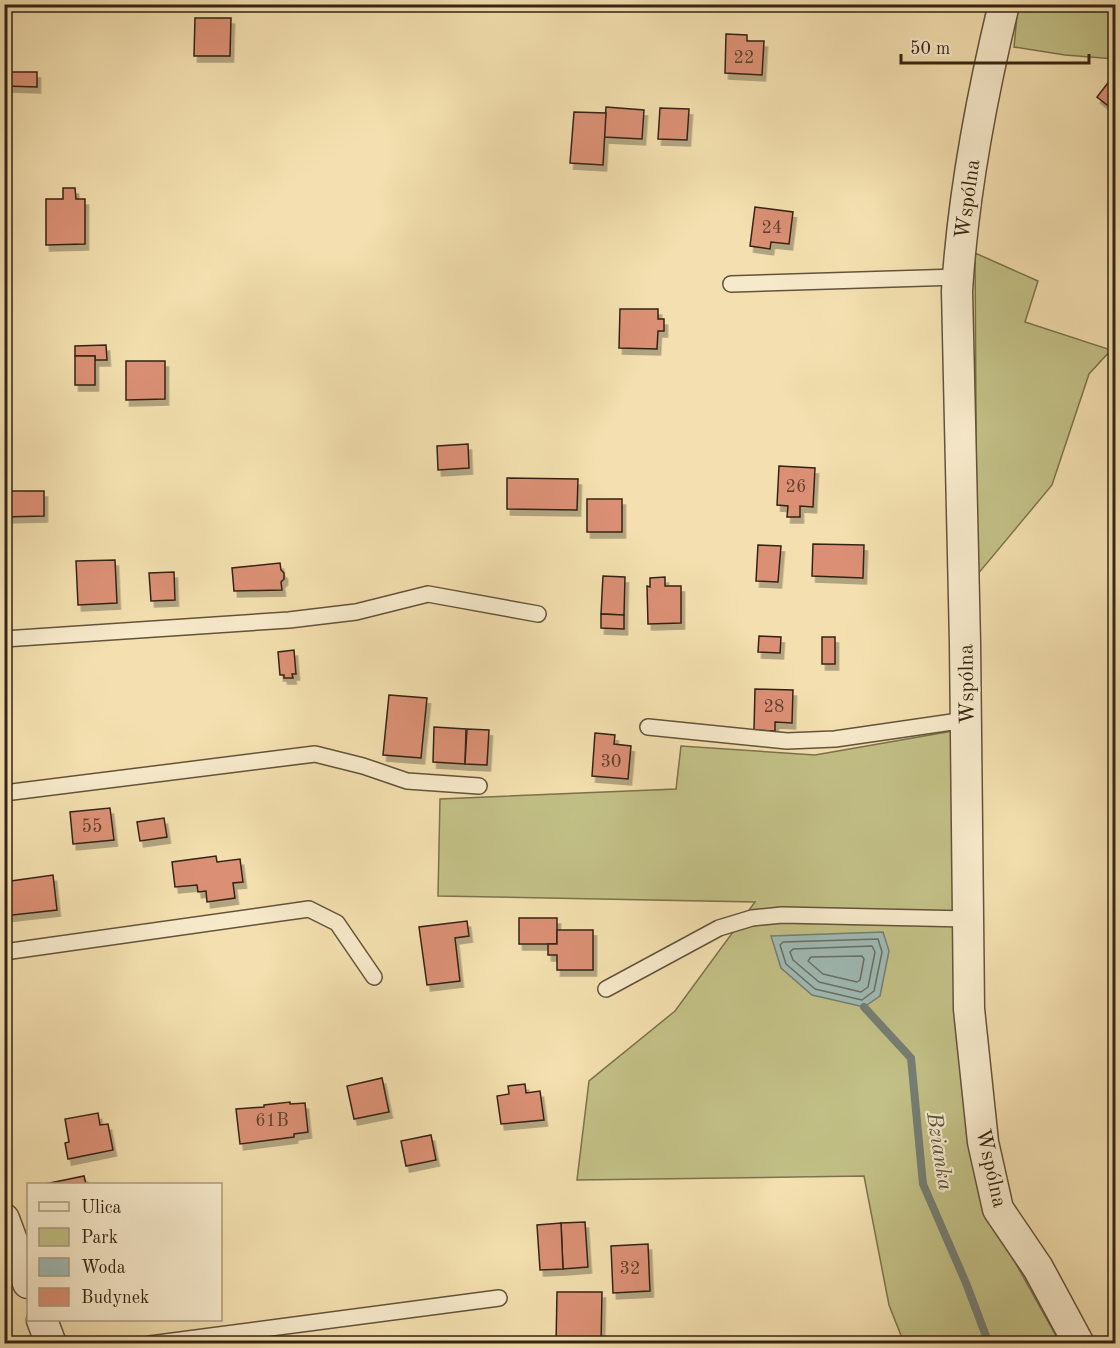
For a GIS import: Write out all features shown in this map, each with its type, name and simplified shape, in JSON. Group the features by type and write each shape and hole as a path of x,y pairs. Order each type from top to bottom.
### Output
{"street":[{"name":"Wspólna","path":"1004,4 982,94 961,234 958,276 969,1009 983,1142 998,1209 1038,1268 1079,1344"},
{"path":"4,1219 27,1280"},
{"path":"42,1321 51,1344"}],"lane":[{"path":"731,284 958,276"},
{"path":"4,639 289,620 356,612 428,594 538,614"},
{"path":"648,726 787,741 835,739 966,720"},
{"path":"4,793 315,754 363,766 407,781 479,786"},
{"path":"4,951 309,909 337,923 374,976"},
{"path":"606,989 719,928 752,918 782,915 968,919"},
{"path":"150,1344 499,1298"}],"green space":[{"path":"1018,5 1115,5 1115,59 1065,55 1014,47"},
{"path":"975,253 1038,281 1025,322 1111,350 1089,374 1052,485 977,575"},
{"path":"953,731 985,1208 1060,1343 904,1343 889,1305 864,1176 577,1180 589,1081 675,1011 755,902 438,896 440,799 676,789 681,746 815,755"}],"water":[{"path":"883,932 889,951 880,996 864,1007 812,995 781,968 771,936"}],"building":[{"path":"4,16 7,16 8,53 4,53"},
{"path":"195,18 231,18 230,56 194,56"},
{"path":"726,34 747,35 747,41 764,41 762,75 725,73"},
{"path":"5,72 37,72 37,87 5,86"},
{"path":"1114,75 1116,77 1116,112 1097,97"},
{"path":"606,107 644,110 642,139 604,137"},
{"path":"660,108 689,109 687,140 658,139"},
{"path":"574,112 606,113 603,165 570,163"},
{"path":"63,188 75,188 76,199 85,199 85,244 46,245 46,199 63,199"},
{"path":"755,207 793,212 789,244 771,242 770,249 750,246"},
{"path":"4,294 8,294 7,332 4,332"},
{"path":"620,309 658,309 658,319 664,319 664,331 658,331 657,349 619,348"},
{"path":"106,345 107,360 95,360 95,356 75,356 75,346"},
{"path":"75,356 95,356 95,385 75,385"},
{"path":"126,361 165,361 165,399 126,400"},
{"path":"468,444 469,468 438,470 437,446"},
{"path":"779,466 815,468 813,507 800,506 800,517 787,517 788,506 777,505"},
{"path":"507,478 578,479 577,510 507,509"},
{"path":"4,491 44,491 44,516 4,517"},
{"path":"587,499 622,499 622,532 587,532"},
{"path":"813,544 864,545 863,578 812,576"},
{"path":"758,545 781,546 778,582 756,581"},
{"path":"115,560 117,603 78,605 76,561"},
{"path":"280,563 284,573 284,579 281,582 282,590 234,591 232,568"},
{"path":"174,572 175,600 151,601 149,573"},
{"path":"603,576 625,577 624,615 601,614"},
{"path":"665,577 665,586 681,586 681,623 648,624 647,586 650,587 650,578"},
{"path":"601,614 624,615 624,629 601,628"},
{"path":"759,636 781,637 780,653 758,652"},
{"path":"822,637 835,637 835,664 822,664"},
{"path":"294,650 296,674 292,674 293,678 284,678 284,675 280,675 278,652"},
{"path":"755,689 793,690 792,723 775,722 775,731 754,730"},
{"path":"389,695 427,698 421,758 383,755"},
{"path":"434,727 466,729 465,764 433,762"},
{"path":"467,729 489,730 487,765 465,764"},
{"path":"595,733 615,735 614,744 631,746 628,779 592,776"},
{"path":"110,808 114,840 73,844 70,812"},
{"path":"164,818 167,837 140,841 137,822"},
{"path":"216,856 217,862 240,859 243,882 233,883 235,898 207,902 206,891 198,892 197,885 175,887 172,862"},
{"path":"53,875 57,910 4,916 4,882"},
{"path":"519,918 557,918 557,944 519,944"},
{"path":"467,921 469,936 455,938 460,981 427,985 419,927"},
{"path":"557,930 593,930 593,970 557,970 557,955 548,955 548,944 557,944"},
{"path":"382,1078 389,1112 354,1119 347,1086"},
{"path":"525,1084 526,1093 540,1091 544,1120 501,1124 497,1096 509,1094 508,1086"},
{"path":"290,1102 290,1104 305,1103 308,1132 294,1134 294,1137 240,1144 236,1109"},
{"path":"98,1113 100,1125 108,1124 113,1150 68,1159 65,1143 69,1142 65,1119"},
{"path":"431,1135 436,1160 406,1166 401,1141"},
{"path":"84,1176 86,1183 50,1183"},
{"path":"585,1222 588,1267 563,1269 561,1223"},
{"path":"561,1223 563,1269 540,1270 537,1225"},
{"path":"648,1244 650,1291 613,1293 611,1246"},
{"path":"557,1292 602,1292 601,1344 556,1344"}],"waterway":[{"name":"Bzianka","path":"864,1007 911,1058 923,1184 966,1283 989,1344"}]}
